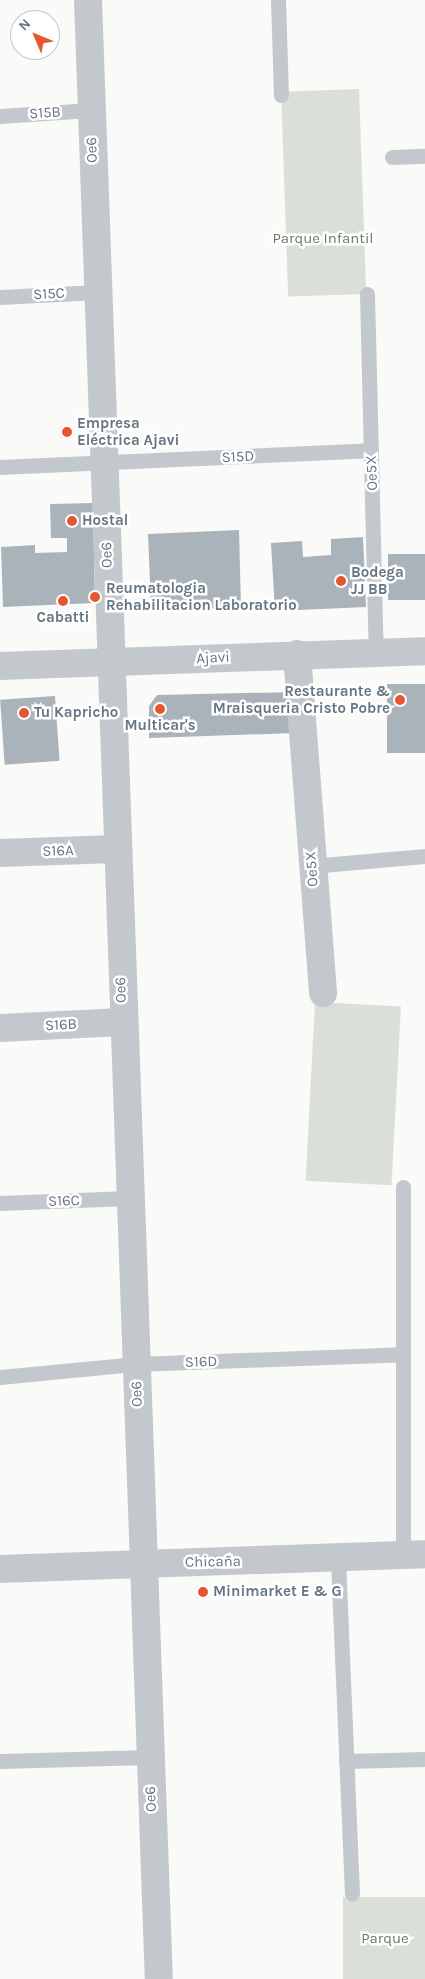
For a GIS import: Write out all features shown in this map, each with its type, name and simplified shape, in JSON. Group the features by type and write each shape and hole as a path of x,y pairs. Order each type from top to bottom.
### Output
{"street":[{"name":"Oe6","path":"88,0 90,110 105,464 109,663 144,1564 149,1757 159,1979"},
{"name":"Ajavi","path":"0,666 297,654 425,651"},
{"name":"Oe5X","path":"297,654 311,866 322,993"},
{"name":"S16A","path":"0,853 116,849"},
{"name":"S16B","path":"0,1028 122,1022"},
{"name":"Chicaña","path":"0,1569 338,1560 414,1554"}],"lane":[{"path":"278,0 281,95"},
{"name":"S15B","path":"0,116 90,110"},
{"path":"392,157 425,156"},
{"name":"S15C","path":"0,297 98,292"},
{"name":"Oe5X","path":"367,294 376,652"},
{"name":"S15D","path":"0,467 105,464 371,450"},
{"path":"311,866 425,856"},
{"path":"403,1187 403,1354 414,1554"},
{"name":"S16C","path":"0,1204 129,1198"},
{"name":"S16D","path":"0,1377 136,1364 403,1354"},
{"path":"338,1560 352,1894"},
{"path":"0,1760 149,1757"},
{"path":"346,1761 425,1759"}],"green space":[{"name":"Parque Infantil","path":"359,89 366,294 288,297 281,92"},
{"path":"315,1002 401,1007 392,1185 306,1181"},
{"name":"Parque","path":"343,1897 425,1897 425,1979 343,1979"}],"building":[{"path":"93,503 95,603 3,607 1,547 35,545 35,553 67,552 67,538 51,538 50,504"},
{"path":"239,530 241,608 156,610 151,606 148,534"},
{"path":"363,537 366,607 275,611 271,543 302,541 303,557 331,555 331,539"},
{"path":"388,554 425,554 425,600 388,600"},
{"path":"387,684 425,684 425,753 387,753"},
{"path":"295,692 296,733 149,738 149,706 157,695"},
{"path":"55,696 60,761 5,765 0,700"}],"place":[{"name":"Empresa Eléctrica Ajavi","path":"67,432"},
{"name":"Hostal","path":"72,521"},
{"name":"Bodega JJ BB","path":"341,581"},
{"name":"Reumatologia Rehabilitacion Laboratorio","path":"95,597"},
{"name":"Cabatti","path":"63,601"},
{"name":"Restaurante & Mraisqueria Cristo Pobre","path":"400,700"},
{"name":"Multicar's","path":"160,709"},
{"name":"Tu Kapricho","path":"24,713"},
{"name":"Minimarket E & G","path":"203,1592"}]}
